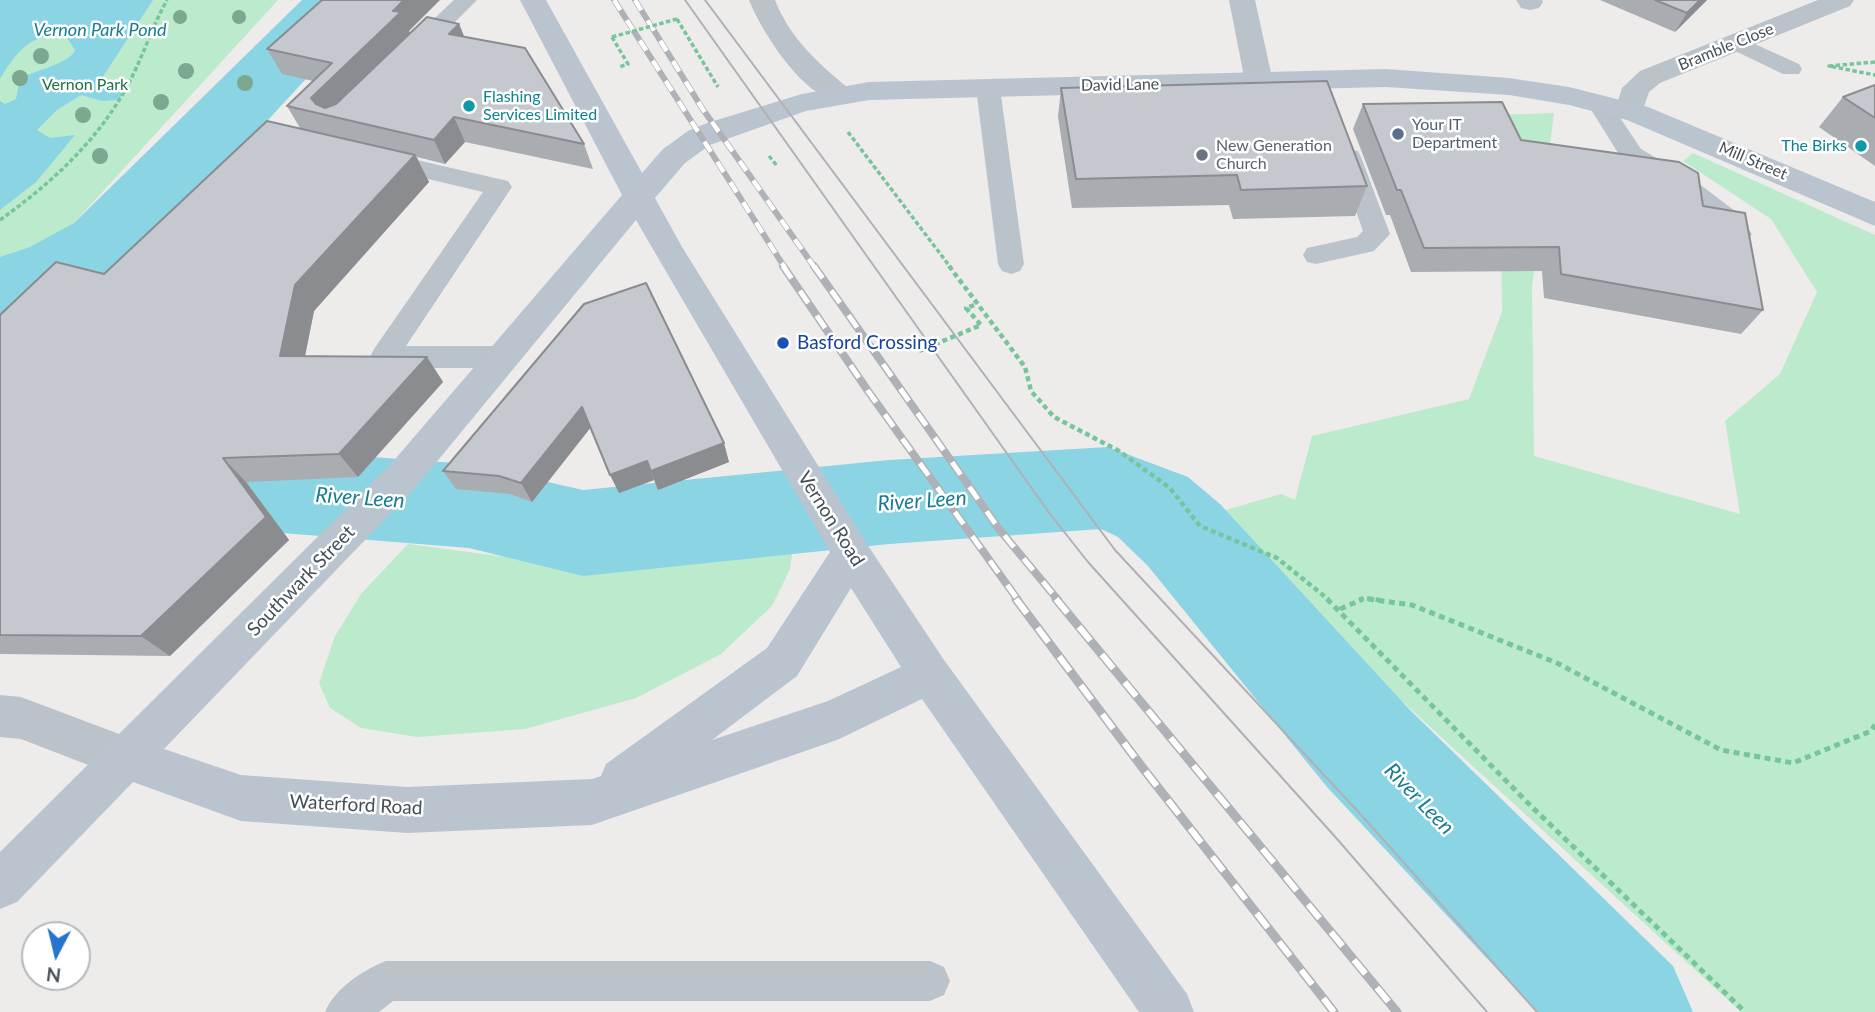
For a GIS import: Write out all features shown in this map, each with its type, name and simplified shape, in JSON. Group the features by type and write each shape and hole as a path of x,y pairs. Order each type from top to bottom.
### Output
{"main road":[{"name":"Vernon Road","path":"533,0 638,197 851,553 929,674 1168,1012"},
{"name":"David Lane","path":"638,197 674,156 699,138 794,105 838,94 896,90 1259,82 1325,93 1386,78 1507,85 1630,111"},
{"name":"Mill Street","path":"1630,111 1753,160 1875,215"},
{"name":"Southwark Street","path":"0,885 403,476 638,197"},
{"path":"592,802 782,662 851,553"},
{"name":"Waterford Road","path":"127,758 241,798 407,810 592,802 837,719 929,674"}],"street":[{"path":"762,0 773,25 792,54 804,68 838,94"},
{"path":"1242,0 1259,82"},
{"name":"Bramble Close","path":"1630,111 1636,88 1650,77 1841,0"},
{"path":"0,716 21,718 127,758"}],"lane":[{"path":"398,66 466,0"},
{"path":"1737,43 1791,69"},
{"path":"988,88 1011,264"},
{"path":"1599,103 1632,155 1685,186 1726,217 1739,234"},
{"path":"1316,255 1365,244 1377,234 1339,132"},
{"path":"356,154 499,187 384,357 503,357"},
{"path":"346,1012 386,981 930,981"}],"path":[{"path":"0,220 26,203 64,170 108,119 131,77 150,28 167,0"},
{"path":"628,64 612,37 677,19 722,94"},
{"path":"1875,62 1829,66 1875,75"},
{"path":"847,131 1025,367 1031,391 1054,417 1119,451 1170,488 1200,526 1277,558 1340,609 1532,807 1745,1012"},
{"path":"919,351 981,325 966,309 977,304"},
{"path":"1340,609 1364,598 1412,605 1557,663 1721,750 1793,763 1871,731 1875,725"}],"green space":[{"name":"Vernon Park","path":"0,0 278,0 52,247 0,269"},
{"path":"1554,113 1532,287 1534,456 1740,514 1725,421 1780,374 1817,292 1771,219 1683,161 1693,153 1875,235 1875,1012 1741,1012 1201,517 1281,494 1295,500 1312,436 1469,399 1502,312 1501,217 1494,115"},
{"path":"408,544 574,566 793,547 790,569 772,606 721,654 636,698 525,729 417,737 361,728 330,708 319,683 335,636 361,594"}],"water":[{"name":"Vernon Park Pond","path":"0,0 153,0 104,75 102,88 126,86 119,100 102,101 81,95 57,110 37,130 50,138 75,135 36,182 0,210 0,101 5,104 16,99 20,78 60,63 75,50 66,36 34,40 19,52 0,79"}],"building":[{"path":"322,0 404,0 393,11 401,12 311,98 316,104 325,108 336,104 427,17 459,24 449,34 525,48 584,144 454,117 434,140 287,106 332,63 267,49"},
{"path":"1655,0 1700,0 1687,13"},
{"name":"New Generation Church","path":"1327,81 1367,186 1241,190 1237,175 1076,179 1061,88"},
{"path":"1875,85 1875,118 1843,97"},
{"path":"1502,102 1521,140 1679,162 1698,173 1703,206 1745,213 1763,310 1561,274 1559,247 1424,248 1401,190 1397,190 1363,104"},
{"path":"267,121 415,155 295,285 280,356 427,357 339,454 223,458 266,517 141,636 0,635 0,315 56,262 104,274"},
{"path":"646,283 724,443 651,471 647,461 610,475 582,407 521,483 499,476 443,471 584,304"}],"waterway":[{"name":"River Leen","path":"0,289 60,268 104,244 341,0"},
{"name":"River Leen","path":"0,507 221,487 469,506 583,533 889,502 1108,488 1153,507 1184,535 1368,748 1627,1012"}],"tram line":[{"path":"685,0 1050,514 1088,562 1338,840 1487,1012"},
{"path":"705,0 1115,550 1364,818 1537,1012"}],"railway":[{"path":"614,0 785,268"},
{"path":"635,0 702,108 815,268"},
{"path":"783,266 868,391 1018,600"},
{"path":"814,266 999,529 1058,600"},
{"path":"1016,599 1142,767 1334,1012"},
{"path":"1056,599 1397,1012"}],"place":[{"name":"Flashing Services Limited","path":"469,106"},
{"name":"Your IT Department","path":"1398,134"},
{"name":"The Birks","path":"1861,146"},
{"name":"New Generation Church","path":"1202,155"},
{"name":"Basford Crossing","path":"783,343"}]}
